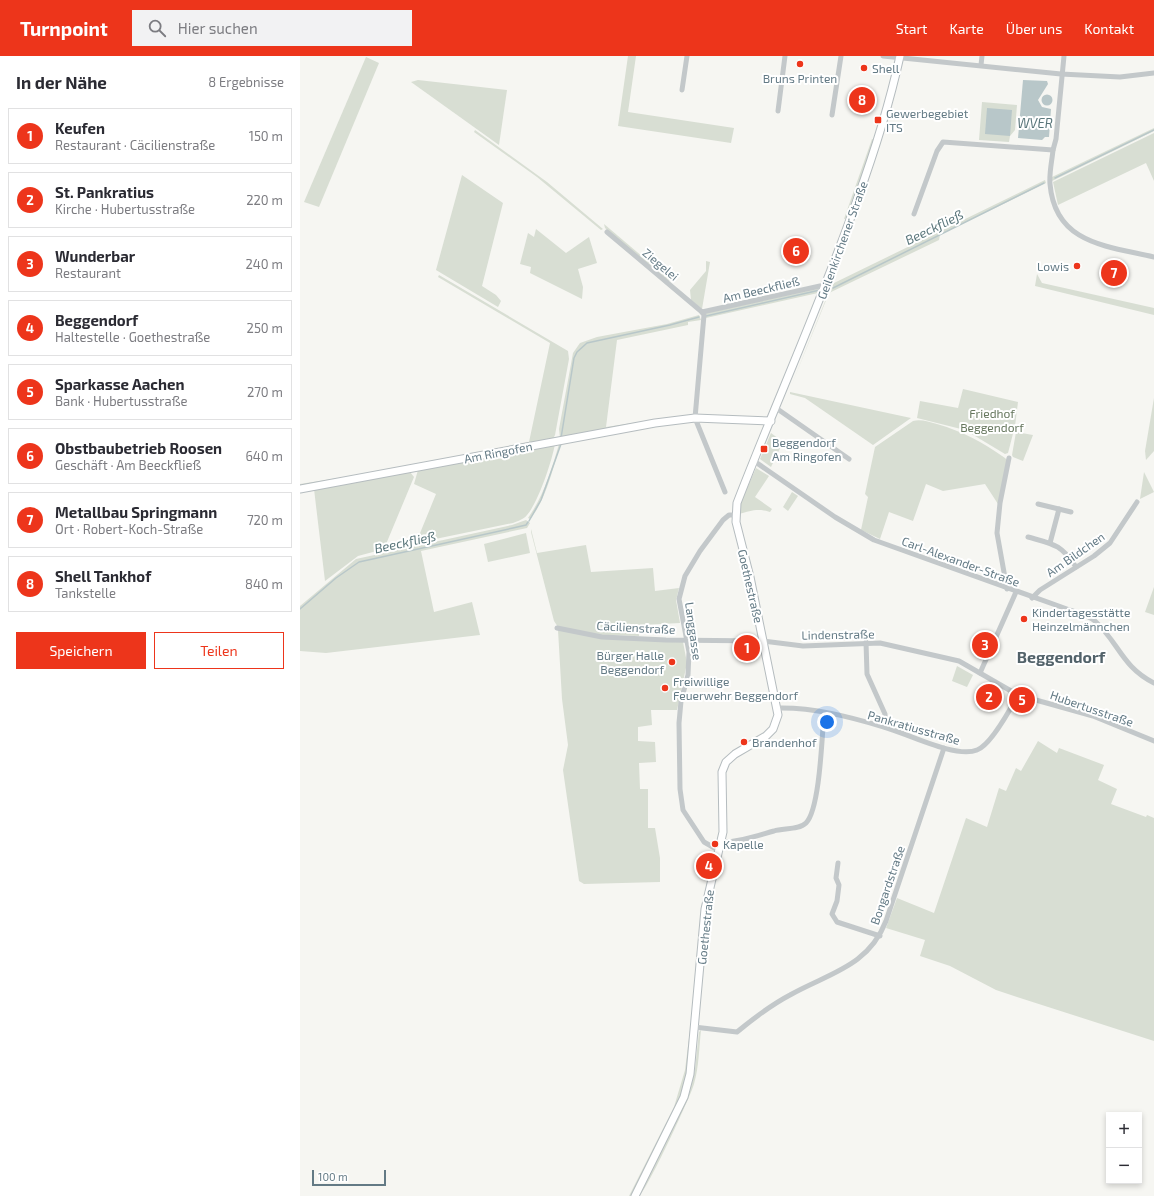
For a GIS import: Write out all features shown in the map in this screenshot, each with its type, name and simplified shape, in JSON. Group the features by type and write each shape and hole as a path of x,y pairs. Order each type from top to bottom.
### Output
{"street":[{"path":"682,90 688,56"},
{"path":"778,111 786,56"},
{"path":"832,115 841,56"},
{"path":"883,56 1061,74 1120,77 1154,73"},
{"path":"980,65 982,56"},
{"path":"1064,56 1061,74 1056,140 1053,150 1050,183 1052,200 1065,223 1075,233 1091,242 1154,257"},
{"name":"Geilenkirchener Straße","path":"771,421 826,286 881,132 900,57"},
{"path":"914,214 937,151 943,142 1053,150"},
{"name":"Ziegelei","path":"607,232 702,312"},
{"name":"Am Beeckfließ","path":"702,312 826,286"},
{"path":"702,312 703,318 696,418 725,492"},
{"path":"776,408 849,459"},
{"name":"Am Ringofen","path":"300,489 418,468 556,440 696,418 771,421"},
{"name":"Goethestraße","path":"635,1196 684,1097 690,1074 704,909 723,832 721,778 724,765 735,754 773,729 776,723 777,708 770,682 763,641 735,515 736,503 771,421"},
{"path":"1007,589 997,533 1000,503 1009,458"},
{"name":"Carl-Alexander-Straße","path":"754,461 835,517 874,540 1094,620 1135,672 1154,683"},
{"name":"Am Bildchen","path":"1032,598 1040,590 1110,543 1137,502"},
{"path":"1038,504 1071,512"},
{"path":"1050,543 1059,509"},
{"name":"Langgasse","path":"718,850 704,842 683,810 680,789 679,723 681,701 688,674 689,652 679,600 686,576 718,526 729,516 735,515"},
{"path":"1028,537 1050,543 1064,550 1076,566"},
{"path":"980,673 1016,592"},
{"name":"Cäcilienstraße","path":"557,628 602,637 763,641"},
{"name":"Lindenstraße","path":"763,641 803,646 866,642 880,643 959,661 980,673"},
{"path":"866,642 867,674 885,714 885,727"},
{"name":"Hubertusstraße","path":"980,673 1018,695 1093,716 1154,741"},
{"name":"Pankratiusstraße","path":"777,708 799,708 824,713 885,727 944,748 970,752 984,746 1006,716 1018,695"},
{"path":"720,842 734,842 776,830 800,826 806,823 815,803 824,713"},
{"name":"Bongardstraße","path":"694,1027 737,1032 767,1008 791,994 847,968 862,956 880,936 944,748"},
{"path":"838,863 836,878 839,885 837,901 832,914 833,918 837,922 880,936"}],"green space":[{"path":"628,56 636,56 628,112 734,128 731,143 618,126"},
{"path":"366,57 379,63 319,207 304,202"},
{"path":"418,80 507,90 499,145 411,82"},
{"path":"982,102 1017,105 1015,130 1010,136 1009,142 979,140"},
{"path":"1154,128 1154,131 1052,181 1052,177"},
{"path":"475,130 547,182 603,229 601,230 537,177 474,132"},
{"path":"1154,133 1154,181 1146,163 1058,205 1053,182"},
{"path":"872,139 875,140 848,218 844,219"},
{"path":"462,175 503,203 482,286 496,295 501,301 498,307 436,270"},
{"path":"1045,180 1046,183 940,235 939,240 829,293 790,389 832,284"},
{"path":"604,224 670,280 668,282 605,228"},
{"path":"536,229 566,253 589,237 597,263 578,269 583,287 582,299 530,273 531,267 520,264 528,233 534,237"},
{"path":"706,261 710,262 702,309 691,300 690,290 706,271"},
{"path":"1037,274 1042,283 1154,308 1154,315 1035,286"},
{"path":"439,275 568,351 569,359 553,439 409,468 300,486 300,484 402,468 529,442 550,343 438,277"},
{"path":"821,288 792,358 818,293 706,318 706,313"},
{"path":"699,315 701,320 688,322 688,325 617,340 606,427 659,419 560,438 559,429 573,353 580,343 597,337 667,324"},
{"name":"Friedhof Beggendorf","path":"963,389 1018,402 1015,426 1008,453 1005,454 965,430 917,418 920,401 958,408"},
{"path":"790,392 911,418 873,445 805,398 790,394"},
{"path":"1154,398 1154,451 1146,460 1145,451"},
{"path":"919,420 956,430 980,442 1005,458 1007,460 998,504 985,484 943,491 926,484 913,521 889,512 880,539 861,530 868,497 865,494 875,447 913,421"},
{"path":"1016,432 1033,435 1023,461 1013,457 1012,455"},
{"path":"771,433 783,442 771,467 760,459"},
{"path":"555,444 548,471 540,492 536,501 524,518 513,523 416,543 436,494 414,484 418,470"},
{"path":"559,444 560,446 544,494 540,504 530,519 528,518 538,501 546,482"},
{"path":"756,468 769,476 755,497 772,509 770,512 758,510 739,514 740,504"},
{"path":"410,472 414,477 384,549 358,556 325,581 314,489"},
{"path":"1144,472 1154,492 1140,499"},
{"path":"792,492 798,496 788,511 783,507"},
{"path":"526,520 530,523 527,528 421,551 434,612 472,602 480,635 326,653 300,651 300,606 356,559 512,525"},
{"path":"531,529 537,553 586,545 591,572 653,568 655,591 679,588 676,600 680,623 640,625 639,636 603,635 558,627 554,621 531,532"},
{"path":"526,533 530,553 488,562 484,544"},
{"path":"1154,587 1154,615 1145,612"},
{"path":"558,630 683,642 687,663 677,710 651,710 652,725 638,727 638,741 655,742 656,762 639,763 640,789 648,789 648,828 655,828 660,858 660,882 584,884 579,881 563,770 568,745 562,699"},
{"path":"957,666 973,675 967,687 952,681"},
{"path":"1038,741 1057,753 1059,748 1104,765 1098,780 1117,789 1111,804 1146,817 1147,815 1154,818 1154,1041 996,990 950,966 920,956 925,940 886,928 897,898 934,913 966,818 987,827 999,788 1006,791 1016,768 1021,771"},
{"path":"692,1014 693,1021 689,1059 681,1097 661,1140 631,1196 629,1196 674,1107 685,1070"},
{"path":"701,1030 697,1071 691,1093 650,1179 639,1196 690,1091 695,1069 699,1032"}],"water":[{"name":"WVER","path":"1023,80 1047,81 1048,84 1038,100 1042,107 1051,109 1049,137 1045,137 1042,140 1018,138"},
{"path":"1047,94 1051,96 1053,100 1051,104 1047,106 1043,104 1041,100 1043,96"},
{"path":"987,108 1012,110 1010,136 985,134"}],"waterway":[{"name":"Beeckfließ","path":"1055,178 1154,130"},
{"name":"Beeckfließ","path":"833,288 1044,183"},
{"name":"Beeckfließ","path":"706,316 820,290"},
{"name":"Beeckfließ","path":"561,438 574,358 577,352 587,343 670,325 699,317"},
{"name":"Beeckfließ","path":"529,521 541,500 561,444"},
{"name":"Beeckfließ","path":"300,609 336,578 359,562 526,525 528,522"}],"place":[{"name":"Bruns Printen","path":"800,64"},
{"name":"Shell","path":"864,68"},
{"name":"Shell Tankhof","path":"862,100"},
{"name":"Gewerbegebiet ITS","path":"878,120"},
{"name":"Obstbaubetrieb Roosen","path":"796,251"},
{"name":"Lowis","path":"1077,266"},
{"name":"Metallbau Springmann","path":"1114,273"},
{"name":"Beggendorf Am Ringofen","path":"764,449"},
{"name":"Kindertagesstätte Heinzelmännchen","path":"1024,619"},
{"name":"Wunderbar","path":"985,645"},
{"name":"Keufen","path":"747,648"},
{"name":"Bürger Halle Beggendorf","path":"672,662"},
{"name":"Freiwillige Feuerwehr Beggendorf","path":"665,688"},
{"name":"St. Pankratius","path":"989,697"},
{"name":"Sparkasse Aachen","path":"1022,700"},
{"name":"Brandenhof","path":"744,742"},
{"name":"Kapelle","path":"715,844"},
{"name":"Beggendorf","path":"709,866"}],"district":[{"name":"Beggendorf","path":"1061,656"}]}
